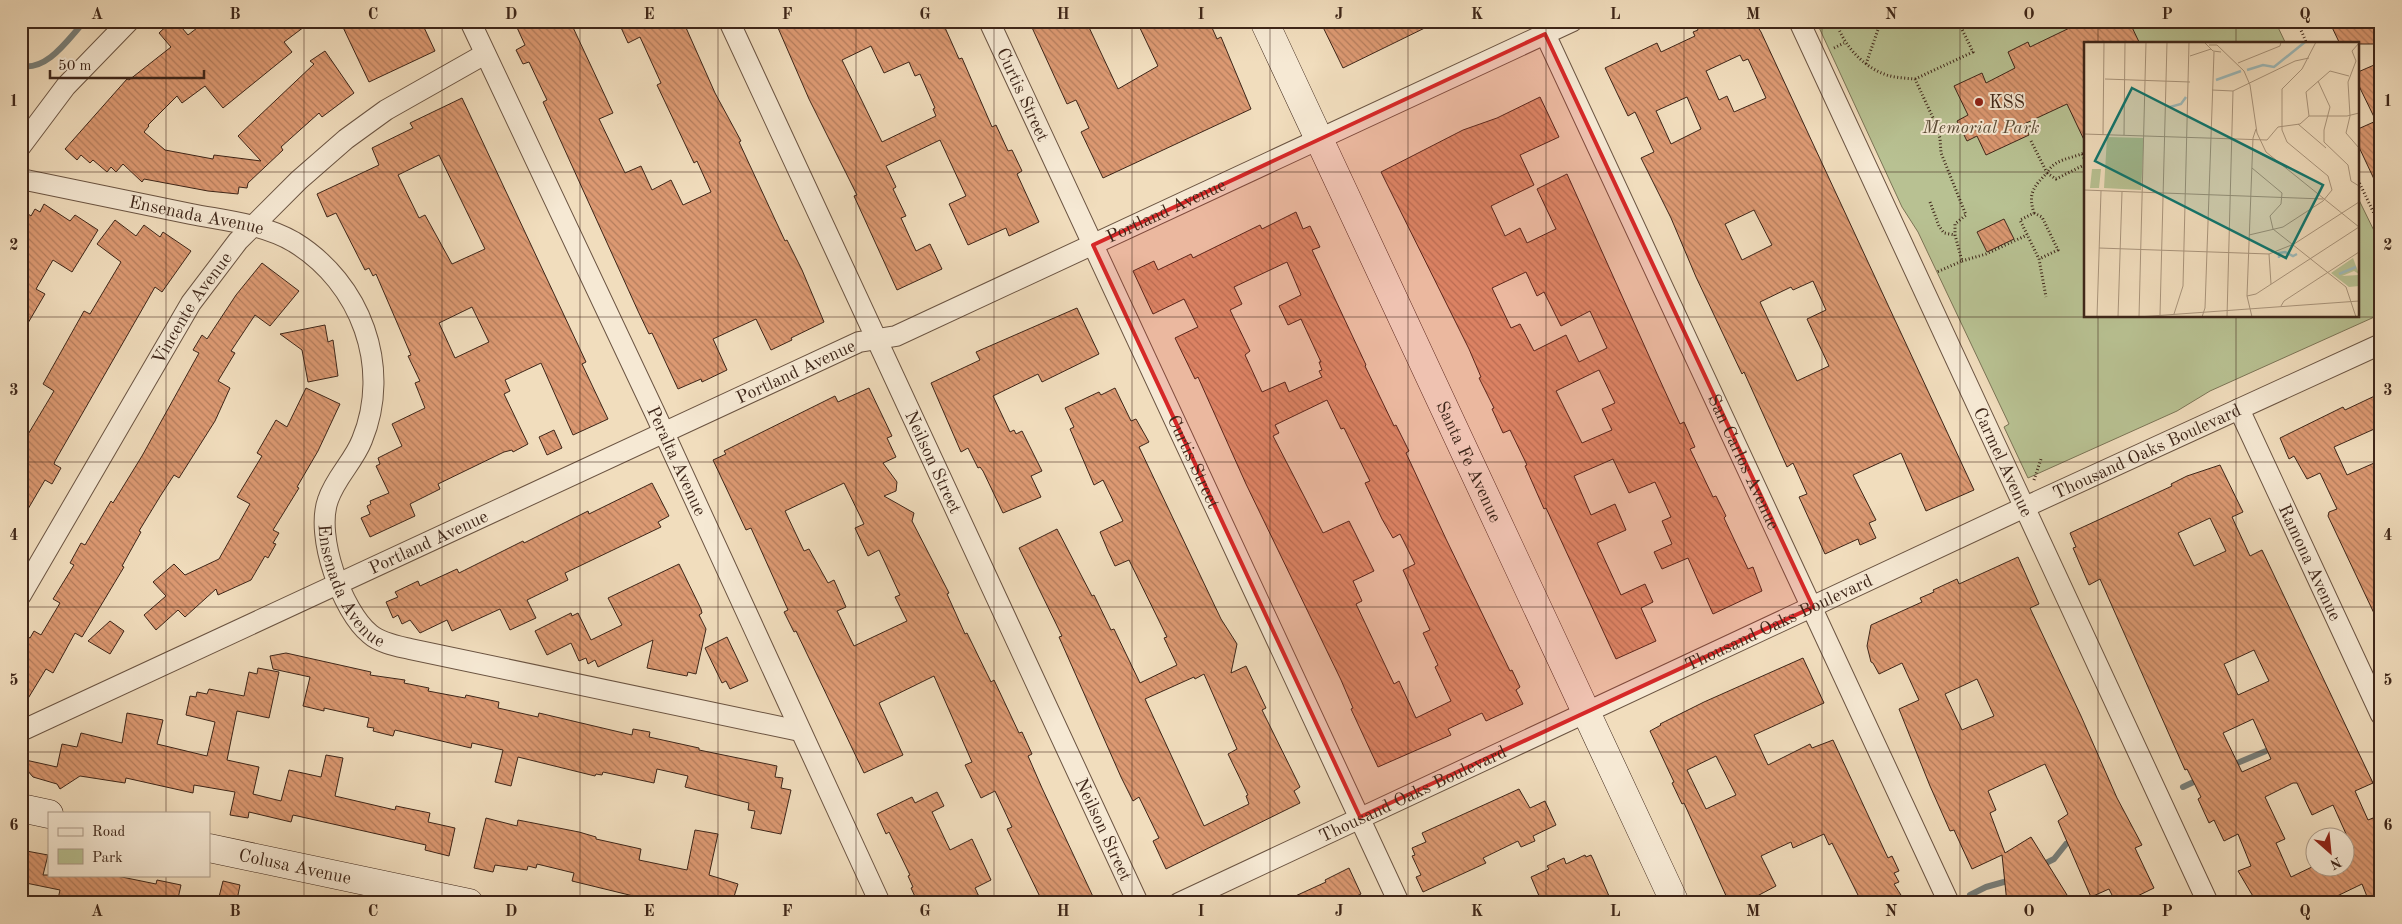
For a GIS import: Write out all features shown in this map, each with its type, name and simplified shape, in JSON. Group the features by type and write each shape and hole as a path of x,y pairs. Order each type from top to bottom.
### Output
{"street":[{"path":"21,146 66,86 129,21"},
{"name":"Peralta Avenue","path":"470,21 664,432 880,903"},
{"name":"Neilson Street","path":"729,21 1138,903"},
{"name":"Curtis Street","path":"990,21 1400,903"},
{"name":"Santa Fe Avenue","path":"1264,21 1675,903"},
{"name":"Portland Avenue","path":"21,731 859,342 896,336 1093,245 1319,140 1542,28 1572,21"},
{"name":"Carmel Avenue","path":"1799,21 2208,903"},
{"name":"San Carlos Avenue","path":"1542,28 1813,607 1949,903"},
{"name":"Vincente Avenue","path":"21,595 191,303 252,226 299,180 386,110 486,54"},
{"name":"Ensenada Avenue","path":"21,179 270,229 312,254 327,268 349,297 366,331 372,351 374,389 368,424 362,442 334,486 324,516 328,558 360,624 371,635 389,643 800,731"},
{"name":"Thousand Oaks Boulevard","path":"1180,903 2025,507 2381,344"},
{"name":"Ramona Avenue","path":"2239,409 2381,715"},
{"path":"21,808 48,814"},
{"name":"Colusa Avenue","path":"210,848 468,903"}],"path":[{"path":"1836,21 1844,43 1866,64 1884,74 1915,79 1973,52 1958,21"},
{"path":"1866,64 1881,21"},
{"path":"2297,21 2306,42"},
{"path":"2299,26 2310,21"},
{"path":"1915,79 1934,120 1940,138 1941,153 1966,215 1955,224 1955,235 1962,261"},
{"path":"2031,141 2047,173 2056,178 2084,164"},
{"path":"2039,259 2058,250 2042,217 2034,213 2030,200 2031,194 2051,166 2076,154 2084,153"},
{"path":"2360,184 2381,228"},
{"path":"1930,202 1944,233 1955,235"},
{"path":"2034,213 2020,220 2039,259 2046,297"},
{"path":"1919,281 1962,261 1986,254 2027,234"}],"highlighted area":[{"path":"1545,34 1813,607 1360,817 1093,245"}],"green space":[{"name":"Memorial Park","path":"1816,21 2275,21 2285,42 2084,42 2084,318 2360,318 2360,202 2381,245 2381,314 2210,391 2177,411 2028,478 2004,427 2009,424 1918,232 1902,207"}],"building":[{"path":"172,21 176,21 188,35 206,21 312,21 284,42 292,52 223,108 205,86 182,103 177,96 148,125 144,132 165,150 213,159 214,155 261,161 238,136 314,64 310,61 325,51 354,93 322,117 319,113 281,147 283,150 248,183 247,188 239,187 238,194 208,191 144,179 142,182 123,164 116,172 111,167 107,172 93,160 90,163 81,155 77,160 65,149 127,79 129,80 171,47 159,33"},
{"path":"340,21 421,21 435,51 369,82"},
{"path":"514,21 570,21 613,113 599,119 625,173 641,166 652,190 671,180 683,205 711,192 697,161 694,163 657,85 661,83 640,37 628,43 618,21 683,21 715,93 741,141 739,142 785,241 787,240 802,270 824,322 771,350 756,319 713,339 727,370 702,382 701,379 678,389 652,333 649,334 638,311 543,102 547,100 529,62 523,64 516,50 525,45"},
{"path":"775,21 942,21 959,59 962,58 992,127 996,125 1008,151 1012,150 1022,171 1017,174 1039,222 1009,236 1006,228 968,245 949,204 966,196 940,140 886,166 896,187 893,189 906,216 901,218 916,251 930,244 942,269 897,290 854,196 857,195 809,99","holes":["871,46 884,73 909,62 915,76 920,74 935,108 933,109 936,116 882,142 842,60"]},
{"path":"1029,21 1086,21 1118,89 1158,66 1139,26 1149,21 1209,21 1217,39 1221,37 1251,109 1103,178 1081,132 1089,128 1076,100 1067,104"},
{"path":"1320,21 1439,21 1343,68"},
{"path":"1694,21 1754,21 1761,32 1974,490 1926,511 1901,453 1853,475 1876,520 1869,523 1876,538 1860,545 1858,539 1825,554 1799,497 1807,494 1793,463 1787,467 1744,372 1742,374 1696,277 1671,218 1641,158 1654,152 1635,112 1628,116 1605,68 1657,43 1661,52 1695,36 1693,32 1698,30","holes":["1740,55 1743,61 1748,59 1766,98 1734,112 1727,96 1719,100 1706,71","1687,97 1701,129 1671,144 1656,111","1754,210 1772,245 1742,260 1725,224","1813,281 1826,310 1807,319 1829,366 1797,381 1760,302 1791,287 1793,290"]},
{"path":"2084,21 2129,21 2139,42 2084,42 2084,140 2067,104 2024,124 2029,135 1986,155 1977,136 1967,141 1957,121 1968,115 1954,86 1982,73 1986,83 2015,68 2008,52 2028,42 2030,47"},
{"path":"2329,21 2381,21 2381,44 2339,42"},
{"path":"2381,62 2381,194 2360,149 2360,128 2376,121 2360,88 2360,71"},
{"path":"1540,97 1559,137 1520,155 1534,185 1491,206 1505,236 1520,228 1527,243 1556,229 1537,189 1567,174 1680,424 1684,422 1695,447 1690,449 1713,497 1716,496 1726,516 1724,518 1748,569 1753,567 1762,591 1713,614 1688,558 1662,569 1654,552 1672,544 1662,521 1671,517 1655,482 1629,493 1613,459 1574,476 1591,515 1615,504 1626,530 1597,543 1621,595 1645,584 1653,602 1641,608 1656,641 1616,659 1546,508 1544,509 1525,466 1527,465 1510,430 1503,433 1492,409 1494,408 1479,378 1481,377 1469,349 1381,172 1463,130 1497,118","holes":["1526,272 1537,296 1544,292 1561,326 1590,311 1607,348 1579,362 1566,335 1534,351 1520,324 1511,328 1492,288","1599,370 1615,403 1602,409 1612,430 1582,443 1556,391"]},
{"path":"462,98 586,362 582,364 608,419 573,435 541,363 505,380 510,391 504,394 528,444 513,452 512,450 504,452 438,484 440,489 410,504 415,516 370,537 361,518 370,514 367,506 371,504 370,501 389,493 376,466 380,464 378,458 402,446 392,424 425,408 415,383 420,381 408,356 411,355 376,274 373,276 369,268 365,270 336,213 327,217 317,194 379,165 372,148 413,128 410,123","holes":["439,155 485,249 452,264 425,215 419,218 398,175","472,307 489,342 455,358 439,323"]},
{"path":"44,204 70,221 75,215 98,230 72,272 53,260 36,289 45,294 21,335 21,209 31,216 35,209 40,212"},
{"path":"1296,212 1303,229 1310,226 1320,247 1312,250 1365,366 1394,426 1396,425 1409,451 1406,453 1446,539 1510,671 1512,670 1520,687 1516,690 1523,704 1486,721 1482,713 1448,729 1451,735 1378,767 1351,709 1353,708 1341,680 1246,484 1198,377 1195,379 1175,338 1198,327 1184,299 1153,314 1133,271 1154,261 1158,270 1191,254 1193,258 1260,225 1262,229","holes":["1287,262 1301,295 1279,306 1288,325 1301,319 1321,362 1319,362 1322,370 1319,371 1322,377 1289,392 1285,382 1262,392 1245,355 1250,351 1230,310 1242,304 1234,287","1327,400 1341,429 1344,428 1370,481 1365,483 1382,519 1393,538 1400,534 1415,564 1403,570 1430,630 1423,633 1438,665 1435,667 1451,701 1416,718 1399,681 1394,684 1356,604 1362,601 1353,581 1374,571 1349,521 1323,533 1273,436 1279,433 1275,425"]},
{"path":"2004,219 2014,239 1987,252 1977,232"},
{"path":"115,220 136,236 144,225 160,237 163,232 191,251 162,292 155,287 55,461 54,464 61,468 52,484 45,480 21,521 21,446 54,391 43,384 84,311 90,314 121,262 97,244"},
{"path":"262,263 299,291 270,326 255,315 231,351 235,353 218,381 230,388 215,421 179,478 174,475 161,495 139,531 141,532 122,566 124,567 82,637 75,633 53,673 46,669 21,710 21,633 30,638 34,631 41,635 60,603 53,599 74,565 70,563 81,543 85,545 111,501 113,503 142,456 199,353 193,350 202,335 207,339 236,295"},
{"path":"1077,308 1099,354 1042,382 1038,374 993,396 1010,432 1014,430 1016,434 1022,431 1042,471 1031,476 1041,497 1003,513 983,471 980,467 978,468 968,448 961,452 931,383 980,360 976,352"},
{"path":"325,325 328,342 333,340 338,376 308,382 302,350 280,334"},
{"path":"306,388 340,404 318,451 297,487 299,488 273,530 279,533 273,543 276,544 268,558 265,556 251,580 218,595 216,589 185,617 178,610 156,630 144,615 166,596 153,582 174,564 185,575 219,559 250,504 237,497 262,456 257,453 276,420 287,427"},
{"path":"869,388 892,436 887,438 896,457 883,463 897,482 896,491 884,496 914,513 912,521 949,593 947,594 965,634 967,633 991,682 994,680 1019,733 1022,732 1032,754 1028,756 1096,903 1043,903 1007,829 1012,827 995,791 981,798 965,765 972,762 934,676 879,703 903,755 864,773 796,631 794,632 784,612 788,610 751,528 746,530 713,460 726,454 724,451 835,396 838,402","holes":["844,483 864,524 855,528 868,556 879,550 900,595 895,597 907,621 854,646 837,611 846,607 834,580 828,583 809,549 804,551 785,511"]},
{"path":"1115,388 1131,421 1136,419 1149,442 1139,447 1221,619 1237,644 1231,673 1246,666 1266,708 1262,710 1300,787 1294,791 1300,803 1166,869 1153,841 1159,838 1139,797 1133,801 1121,777 1059,637 1062,636 1019,548 1057,529 1092,596 1094,595 1111,630 1114,629 1140,683 1177,665 1164,638 1167,637 1129,560 1115,566 1108,551 1100,532 1123,521 1103,480 1094,485 1070,429 1074,427 1065,408 1099,392 1101,395","holes":["1204,674 1237,749 1228,754 1248,795 1246,796 1249,804 1204,826 1145,699"]},
{"path":"2381,393 2381,426 2334,447 2347,475 2381,460 2381,628 2328,516 2329,512 2337,509 2320,473 2307,479 2294,456 2289,459 2280,438 2343,407 2345,410"},
{"path":"554,430 562,448 547,455 539,437"},
{"path":"2220,465 2243,512 2232,517 2250,556 2262,550 2373,783 2355,791 2368,820 2373,818 2381,835 2381,893 2368,899 2362,884 2333,898 2336,903 2257,903 2238,871 2251,866 2238,834 2224,841 2214,820 2209,823 2198,799 2201,797 2187,769 2185,770 2100,579 2089,585 2073,548 2076,547 2070,533 2172,486 2171,484 2187,476","holes":["2210,518 2226,551 2194,566 2178,533","2254,650 2269,681 2238,695 2224,664","2253,719 2271,759 2242,772 2223,733"]},
{"path":"652,483 669,516 658,522 661,527 565,573 568,580 527,600 536,618 510,630 500,609 452,631 447,620 420,633 410,620 402,624 398,615 393,618 386,602 398,597 395,592 418,581 420,586 457,569 459,573 523,541 524,543 588,511 589,514"},
{"path":"2018,557 2039,604 2030,608 2117,798 2142,845 2135,848 2154,888 2123,903 2116,903 2109,889 2091,897 2058,821 2068,814 2045,764 1988,791 1996,810 1990,813 2005,853 2031,837 2072,903 2007,903 2002,855 1972,869 1954,830 1950,831 1899,709 1919,700 1902,663 1879,674 1871,662 1867,646 1871,625 1922,602 1920,598 1934,592 1933,590 1957,579 1959,584","holes":["1977,679 1994,716 1962,730 1945,694"]},
{"path":"679,564 701,609 702,613 699,615 706,629 696,674 688,672 687,676 647,668 653,640 598,667 595,660 588,664 586,658 579,661 571,643 547,655 535,631 571,613 572,616 578,613 591,640 622,625 608,598"},
{"path":"110,621 124,631 110,654 88,641"},
{"path":"727,637 748,681 730,689 726,681 722,683 705,648"},
{"path":"286,653 371,672 370,675 405,680 404,683 429,688 428,691 465,698 466,695 499,702 498,708 538,717 539,713 632,735 633,729 650,732 649,737 699,748 699,750 777,766 775,777 783,778 781,788 791,790 781,834 751,828 755,811 748,810 749,803 685,787 688,776 657,769 654,783 603,772 602,775 596,774 595,776 518,757 511,786 495,782 503,750 472,743 471,748 395,730 393,736 373,731 374,728 367,727 369,718 324,708 324,711 303,706 310,677 273,669 270,656"},
{"path":"1803,658 1824,703 1754,735 1768,765 1810,744 1812,748 1833,740 1888,858 1892,856 1899,871 1894,873 1899,882 1894,884 1906,903 1862,903 1832,843 1829,845 1824,834 1793,848 1791,842 1761,856 1776,886 1744,903 1737,903 1727,898 1684,803 1682,804 1672,783 1674,782 1650,731 1704,702","holes":["1716,756 1736,795 1706,809 1687,770"]},
{"path":"258,668 279,672 269,718 237,711 227,760 259,767 253,794 281,801 289,770 321,777 326,755 343,758 335,796 395,810 396,806 430,813 428,822 455,828 449,856 425,850 426,845 293,815 291,822 249,812 248,818 230,815 235,792 194,785 193,793 126,778 125,783 80,776 60,789 57,784 33,777 21,763 21,759 57,767 62,744 77,747 81,733 122,743 127,713 163,720 157,744 207,756 215,722 186,715 190,696 196,697 197,692 207,694 209,689 244,696 249,672 257,674"},
{"path":"1519,789 1530,808 1545,801 1556,825 1533,836 1535,841 1521,847 1518,841 1483,858 1486,863 1423,892 1416,877 1421,875 1412,856 1415,855 1412,848 1426,842 1422,833"},
{"path":"937,792 944,806 932,812 950,850 972,839 991,880 975,888 982,903 918,903 911,888 913,887 908,876 910,875 889,832 886,834 877,814 912,797 915,803"},
{"path":"486,818 517,826 518,820 579,832 596,837 596,839 641,849 639,860 687,870 695,830 718,834 709,875 738,884 732,903 662,903 572,881 574,873 537,864 536,868 528,866 527,870 495,865 493,872 474,868"},
{"path":"21,850 48,855 43,875 117,876 156,884 157,880 181,885 177,903 103,903 88,899 87,903 62,903 63,900 58,899 60,890 21,882"},
{"path":"1585,855 1586,857 1591,855 1612,903 1542,903 1531,877 1549,869 1547,866 1564,858 1566,864"},
{"path":"1349,868 1361,894 1357,896 1360,903 1280,903 1326,882 1325,880"},
{"path":"223,881 240,885 237,900 219,897"}],"waterway":[{"path":"21,66 40,64 49,59 85,21"},
{"path":"2230,766 2266,751"},
{"path":"2183,787 2200,779"},
{"path":"2040,866 2054,859 2066,844"},
{"path":"1970,895 1986,887 2011,880"}],"place":[{"name":"KSS","path":"1979,102"}]}
